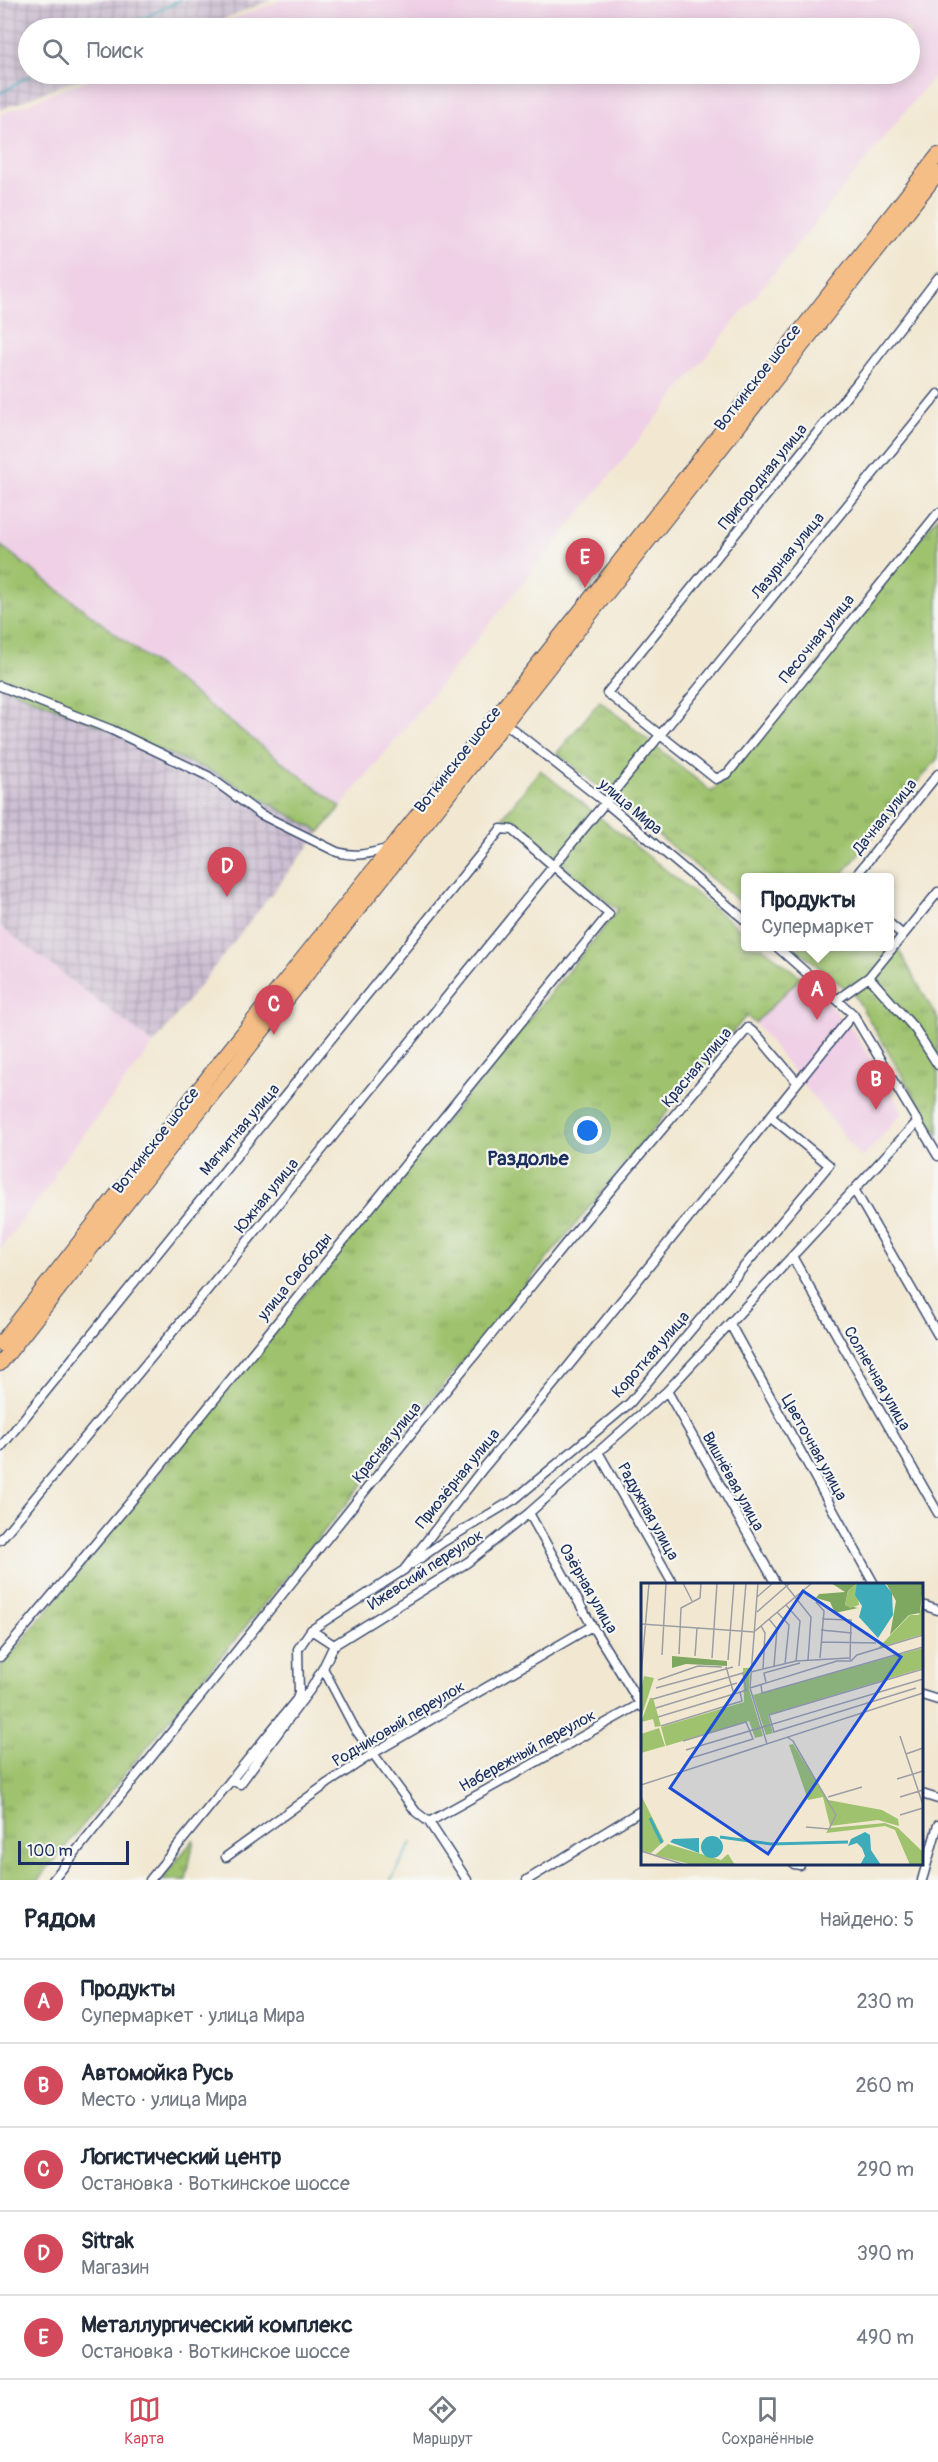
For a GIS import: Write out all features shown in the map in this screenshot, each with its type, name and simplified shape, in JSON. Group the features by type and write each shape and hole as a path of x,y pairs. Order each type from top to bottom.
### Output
{"main road":[{"name":"Воткинское шоссе","path":"0,1364 938,155"},
{"name":"Воткинское шоссе","path":"0,1344 214,1071 394,847 501,720 938,173"}],"street":[{"name":"Пригородная улица","path":"661,734 608,693 858,382 938,278"},
{"name":"Лазурная улица","path":"606,803 938,394"},
{"name":"Песочная улица","path":"661,734 716,779 728,773 938,513"},
{"path":"0,686 112,730 208,776 260,814 337,852 349,856 365,855 394,847"},
{"name":"улица Мира","path":"501,720 606,803 741,917"},
{"name":"Дачная улица","path":"858,873 938,774"},
{"name":"Южная улица","path":"0,1540 553,866 576,835 606,803"},
{"name":"Магнитная улица","path":"0,1448 501,829 512,830 553,866"},
{"name":"улица Свободы","path":"0,1657 154,1474 609,914 553,866"},
{"path":"894,946 936,897"},
{"path":"894,927 903,935"},
{"path":"782,951 853,1014 938,1156"},
{"path":"838,999 869,977 890,951"},
{"path":"869,977 915,1029 938,1065"},
{"name":"Приозёрная улица","path":"311,1630 404,1569 481,1470 558,1379 853,1014"},
{"name":"Красная улица","path":"53,1880 134,1782 428,1412 566,1243 748,1028 758,1036 797,1082"},
{"name":"Короткая улица","path":"404,1569 443,1542 515,1499 630,1403 829,1165 771,1117"},
{"name":"Ижевский переулок","path":"334,1645 468,1562 529,1513 667,1391 918,1121"},
{"path":"855,1191 938,1335"},
{"name":"Солнечная улица","path":"792,1258 938,1513"},
{"name":"Цветочная улица","path":"730,1324 873,1583"},
{"name":"Вишнёвая улица","path":"667,1391 775,1583"},
{"name":"Радужная улица","path":"598,1452 672,1583"},
{"name":"Озёрная улица","path":"529,1513 592,1626 641,1706"},
{"path":"923,1606 938,1610"},
{"name":"Родниковый переулок","path":"226,1857 372,1754 592,1626"},
{"path":"150,1880 231,1780 297,1699 299,1693 298,1649 311,1630 334,1645 323,1668 312,1687 240,1784 231,1780"},
{"path":"323,1668 342,1706 372,1754 416,1812 429,1822 467,1880"},
{"path":"923,1696 938,1700"},
{"name":"Набережный переулок","path":"429,1822 641,1706"},
{"path":"923,1795 938,1799"},
{"path":"527,1880 641,1811"},
{"path":"922,1880 938,1825"}],"shaded area":[{"path":"0,0 271,0 226,18 18,18 18,84 65,84 0,110"},
{"path":"281,0 938,0 938,71 341,807 0,545 0,115 76,84 920,84 920,18 236,18"},
{"path":"0,685 218,774 320,832 154,1044 0,926"},
{"path":"0,926 154,1044 55,1171 54,1179 0,1249"},
{"path":"801,977 852,1029 903,1112 862,1159 755,1023"}],"green space":[{"path":"938,516 938,758 843,873 741,873 741,903 557,753 600,701 712,792"},
{"path":"0,545 341,807 320,832 218,774 0,685"},
{"path":"540,770 741,930 741,951 767,951 801,977 755,1023 746,1016 38,1880 0,1880 0,1668 618,910 503,817"},
{"path":"894,943 896,945 938,1020 938,1136 855,996 799,951 894,951"},
{"path":"194,1839 186,1880 161,1880"}],"waterway":[{"path":"144,18 181,0"},
{"path":"0,94 18,83"},
{"path":"391,1880 412,1843"}],"place":[{"name":"Металлургический комплекс","path":"585,588"},
{"name":"Sitrak","path":"227,897"},
{"name":"Продукты","path":"817,1020"},
{"name":"Логистический центр","path":"274,1035"},
{"name":"Автомойка Русь","path":"876,1110"}],"district":[{"name":"Раздолье","path":"528,1158"}]}
